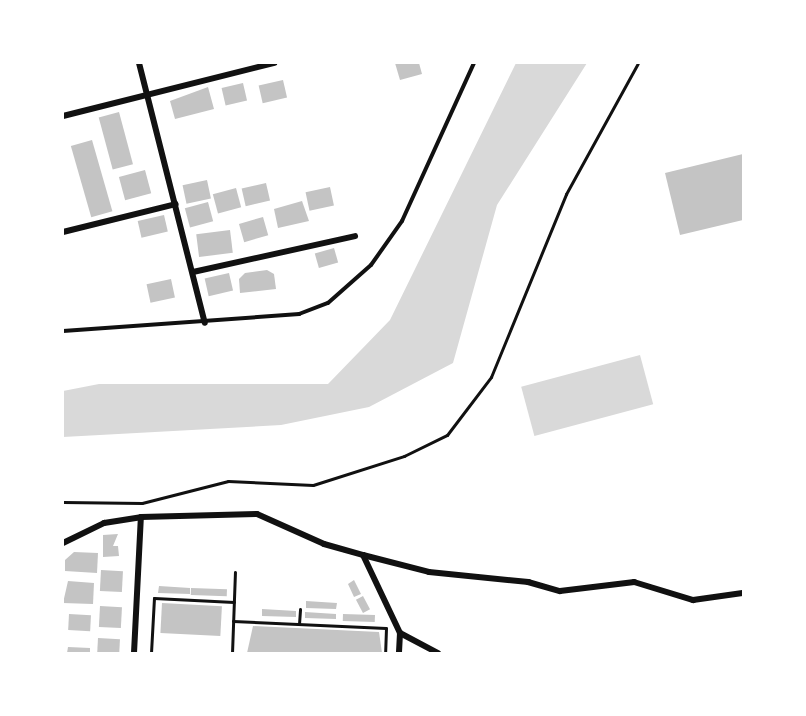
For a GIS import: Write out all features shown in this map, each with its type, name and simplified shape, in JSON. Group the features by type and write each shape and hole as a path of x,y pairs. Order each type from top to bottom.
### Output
{"street":[{"path":"139,63 205,323"},
{"path":"63,116 274,63"},
{"path":"63,232 176,204"},
{"path":"193,272 356,236"},
{"path":"63,543 104,523 141,517 257,514 318,542 429,572 528,582 560,591 634,582 693,600 743,593"},
{"path":"134,653 141,517"},
{"path":"363,555 400,633 399,653"},
{"path":"400,633 438,653"}],"lane":[{"path":"63,331 205,323 300,314 343,292 402,221 474,63"}],"path":[{"path":"63,502 142,503 228,481 313,485 404,456 447,435 490,376 566,194 638,63"},
{"path":"232,653 235,572"},
{"path":"151,653 154,598 234,602"},
{"path":"299,624 300,609"},
{"path":"233,621 386,628 385,653"}],"shaded area":[{"path":"516,63 587,63 497,205 453,363 369,407 281,425 63,437 63,391 99,384 328,384 390,320"},
{"path":"640,355 653,404 534,436 521,387"}],"building":[{"path":"395,63 419,63 422,74 400,80"},
{"path":"283,80 287,98 263,103 259,86"},
{"path":"243,83 247,101 226,105 222,88"},
{"path":"208,87 214,109 175,119 170,101"},
{"path":"119,112 133,164 113,170 99,117"},
{"path":"92,140 112,211 91,217 71,146"},
{"path":"743,154 743,220 680,235 665,173"},
{"path":"145,170 151,193 125,200 119,177"},
{"path":"207,180 211,199 186,204 183,185"},
{"path":"266,183 270,201 246,206 242,189"},
{"path":"330,187 334,206 309,211 306,192"},
{"path":"236,188 241,207 218,214 213,194"},
{"path":"302,201 309,221 278,228 274,209"},
{"path":"208,202 213,221 190,228 185,208"},
{"path":"164,215 168,232 142,238 138,221"},
{"path":"263,217 268,235 244,242 239,224"},
{"path":"230,230 233,253 199,257 196,234"},
{"path":"334,248 338,262 319,268 315,254"},
{"path":"267,270 274,274 276,289 240,293 239,279 245,273"},
{"path":"229,273 233,291 209,296 205,279"},
{"path":"171,279 175,298 150,303 147,284"},
{"path":"118,534 113,546 118,546 119,556 103,557 103,535"},
{"path":"74,552 98,553 97,573 65,571 65,560"},
{"path":"101,570 123,571 122,592 100,591"},
{"path":"354,580 361,594 354,597 348,584"},
{"path":"68,581 94,583 93,604 63,603"},
{"path":"159,586 190,588 190,594 158,593"},
{"path":"191,588 227,589 227,596 191,595"},
{"path":"363,596 370,609 363,613 356,600"},
{"path":"306,601 337,603 336,609 306,608"},
{"path":"162,603 222,606 220,636 160,633"},
{"path":"100,606 122,607 121,628 99,627"},
{"path":"262,609 296,611 296,617 262,616"},
{"path":"305,612 336,614 336,619 305,618"},
{"path":"69,614 91,615 90,631 68,630"},
{"path":"343,614 375,615 375,622 343,621"},
{"path":"253,626 379,632 382,653 247,653"},
{"path":"98,638 120,639 119,653 97,653"},
{"path":"68,647 90,648 90,653 67,653"}]}
